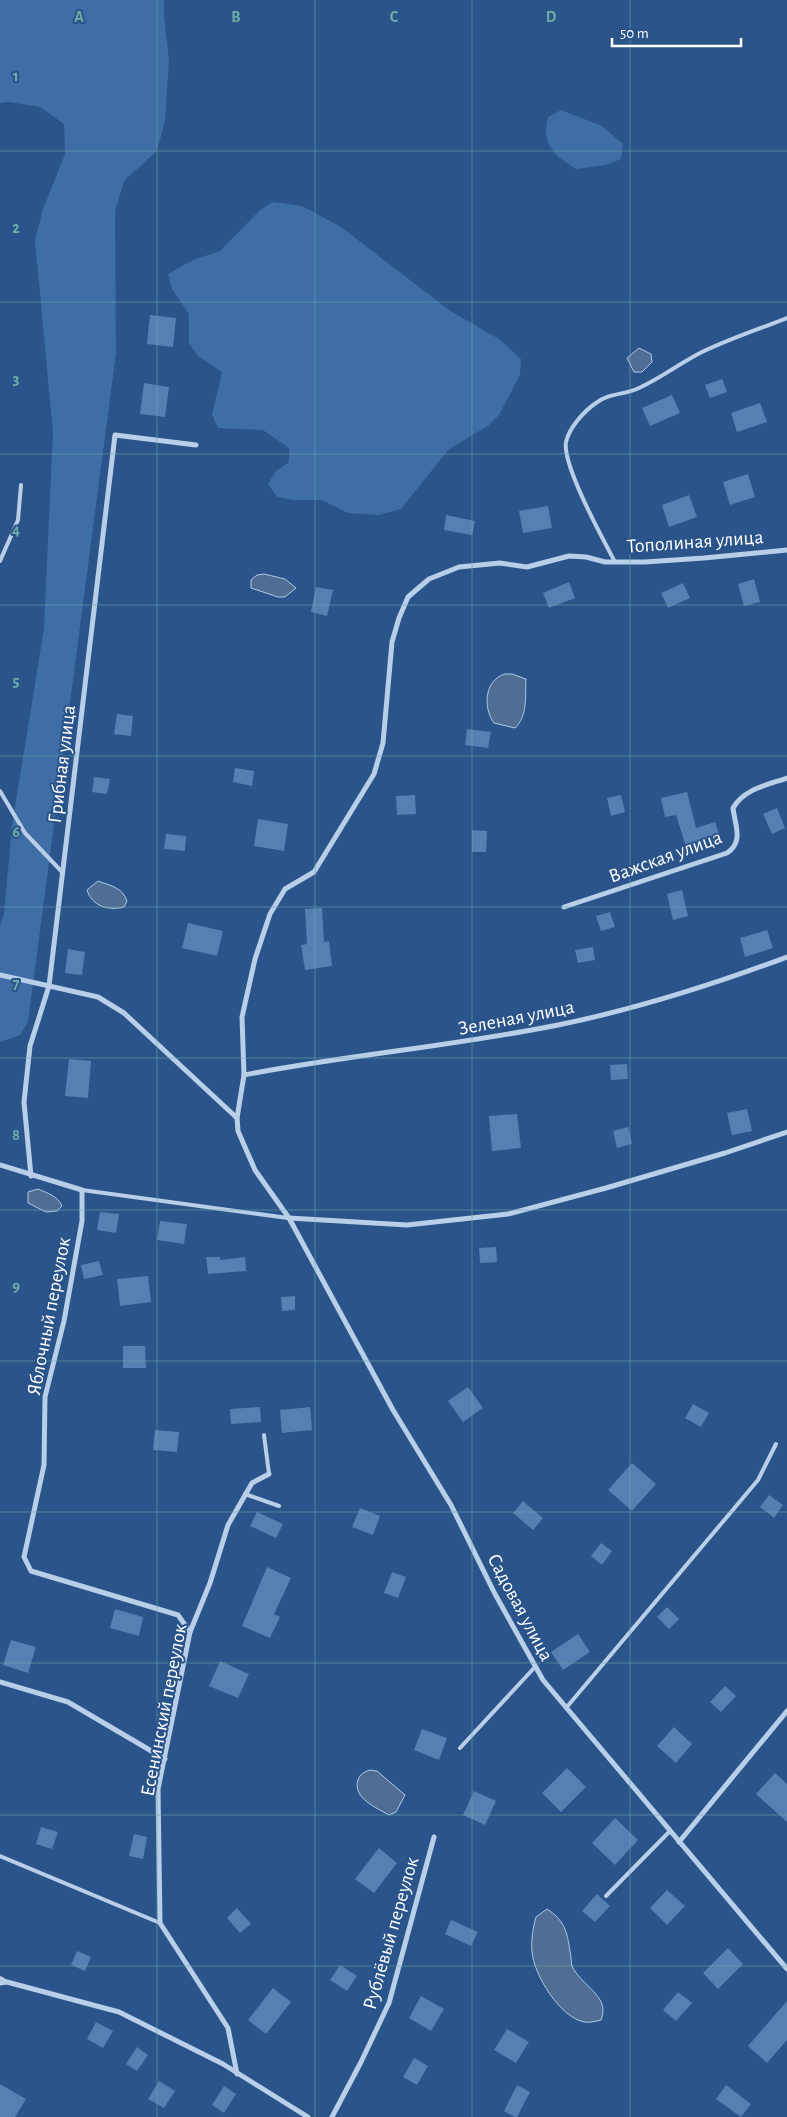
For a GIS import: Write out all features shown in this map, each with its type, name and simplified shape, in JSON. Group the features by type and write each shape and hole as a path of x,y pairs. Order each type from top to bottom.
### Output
{"street":[{"name":"Грибная улица","path":"31,1176 24,1102 30,1046 49,986 114,435 196,445"},
{"name":"Тополиная улица","path":"237,1118 244,1075 242,1017 256,959 270,914 285,889 314,872 374,774 383,743 392,642 408,597 429,579 459,567 500,562 527,567 568,556 615,562 704,558 787,550"},
{"name":"Важская улица","path":"564,907 727,853 733,849 738,839 733,808 738,799 787,778"},
{"name":"Зеленая улица","path":"244,1075 286,1067 453,1044 559,1025 636,1007 720,982 787,957"},
{"path":"0,975 98,997 124,1013 237,1118"},
{"name":"Садовая улица","path":"237,1118 238,1131 254,1170 289,1218 393,1410 451,1505 494,1594 543,1680 787,1969"},
{"path":"289,1218 407,1225 508,1214 726,1153 787,1132"},
{"path":"0,1165 82,1190"},
{"name":"Яблочный переулок","path":"82,1190 82,1221 64,1321 45,1396 44,1465 24,1557 31,1571 178,1615 190,1632"},
{"name":"Есенинский переулок","path":"160,1923 158,1789 190,1632 210,1583 228,1525 252,1483 269,1474"},
{"path":"0,1682 68,1702 165,1759"},
{"path":"679,1842 787,1711"},
{"name":"Рублёвый переулок","path":"332,2117 389,2003 434,1837"},
{"path":"160,1923 228,2028 237,2074"},
{"path":"0,1983 8,1982 119,2012 223,2064 308,2117"}],"lane":[{"path":"615,562 582,498 570,467 566,443 583,414 597,402 615,394 637,389 702,352 787,318"},
{"path":"0,561 18,520 22,485"},
{"path":"0,791 25,834 63,873"},
{"path":"82,1190 289,1218"},
{"path":"264,1435 269,1474"},
{"path":"566,1708 758,1480 776,1444"},
{"path":"246,1494 279,1506"},
{"path":"460,1748 536,1667"},
{"path":"606,1896 670,1831"},
{"path":"0,1856 160,1923"},
{"path":"0,1978 8,1982"}],"shaded area":[{"path":"0,0 164,0 169,60 165,121 157,151 124,181 115,211 116,353 28,1022 20,1035 0,1042 0,926 4,913 12,826 44,628 53,433 35,240 43,209 65,154 64,124 40,107 9,102 0,103"},
{"path":"561,110 602,126 623,144 621,159 606,165 576,169 561,159 548,142 546,127 548,117"},
{"path":"273,202 302,206 341,227 449,310 499,339 521,359 520,375 499,415 488,426 449,449 401,509 379,515 348,513 322,500 293,500 277,497 268,484 276,471 289,462 289,448 263,430 218,428 212,415 222,372 198,356 189,343 189,314 172,289 168,274 193,260 220,251 260,210"},
{"path":"639,348 651,354 652,362 642,372 634,372 627,358"},
{"path":"264,574 285,579 296,588 285,597 278,597 251,588 251,580 257,575"},
{"path":"512,674 526,679 524,712 515,728 494,723 488,710 489,688 498,677"},
{"path":"98,881 115,888 125,896 127,901 124,907 107,908 93,900 87,890"},
{"path":"38,1189 55,1197 62,1206 57,1211 46,1212 28,1203 28,1192"},
{"path":"370,1770 377,1771 405,1795 396,1812 389,1815 372,1806 362,1797 357,1786 358,1780 362,1774"},
{"path":"547,1909 557,1917 564,1927 568,1938 572,1966 576,1973 594,1991 602,2004 601,2020 585,2022 567,2013 550,1994 537,1971 532,1951 532,1934 536,1917"}],"building":[{"path":"150,315 176,318 173,347 147,344"},
{"path":"722,379 727,392 710,398 705,385"},
{"path":"144,383 169,387 165,417 140,414"},
{"path":"672,395 680,413 650,426 642,408"},
{"path":"760,403 767,422 737,432 731,413"},
{"path":"748,474 755,497 730,505 723,482"},
{"path":"689,495 697,517 669,527 662,505"},
{"path":"548,506 552,528 523,533 519,511"},
{"path":"446,515 475,521 472,535 444,530"},
{"path":"754,579 760,602 744,606 738,584"},
{"path":"569,582 575,598 549,608 543,593"},
{"path":"683,583 690,598 668,608 661,593"},
{"path":"316,587 333,590 327,616 311,612"},
{"path":"117,714 133,716 131,736 114,734"},
{"path":"467,729 491,732 488,748 465,745"},
{"path":"235,768 254,771 252,786 233,782"},
{"path":"94,777 110,779 107,794 92,792"},
{"path":"687,792 696,828 715,822 722,842 688,853 676,815 665,817 661,798"},
{"path":"415,795 416,814 397,815 396,796"},
{"path":"621,795 625,812 611,816 607,798"},
{"path":"777,808 785,828 772,834 763,814"},
{"path":"258,819 288,824 284,851 254,846"},
{"path":"472,830 487,831 486,852 472,852"},
{"path":"166,834 186,836 185,851 164,849"},
{"path":"682,890 688,916 673,920 667,894"},
{"path":"322,908 324,942 329,941 332,966 305,970 301,945 307,944 305,909"},
{"path":"610,912 615,927 601,931 596,916"},
{"path":"188,923 223,931 217,956 182,948"},
{"path":"767,930 773,948 745,957 740,938"},
{"path":"593,947 595,960 578,963 575,950"},
{"path":"68,949 85,952 82,975 65,973"},
{"path":"69,1059 91,1061 88,1098 65,1096"},
{"path":"627,1064 628,1079 611,1080 610,1065"},
{"path":"747,1109 752,1131 732,1135 727,1113"},
{"path":"517,1114 521,1148 492,1151 489,1116"},
{"path":"628,1127 632,1144 617,1148 613,1131"},
{"path":"100,1212 119,1214 116,1233 97,1230"},
{"path":"160,1221 187,1224 184,1244 157,1240"},
{"path":"496,1247 497,1262 480,1263 479,1248"},
{"path":"206,1257 220,1257 220,1260 245,1257 246,1271 208,1274"},
{"path":"99,1261 103,1275 84,1279 81,1265"},
{"path":"148,1276 151,1302 120,1306 117,1279"},
{"path":"295,1296 295,1310 282,1311 281,1297"},
{"path":"123,1346 145,1346 146,1368 123,1368"},
{"path":"468,1387 483,1408 463,1422 448,1401"},
{"path":"693,1404 709,1413 701,1427 685,1418"},
{"path":"260,1407 261,1422 231,1424 230,1409"},
{"path":"310,1407 312,1430 282,1433 280,1410"},
{"path":"155,1430 179,1432 177,1452 153,1450"},
{"path":"632,1463 656,1484 632,1511 608,1490"},
{"path":"769,1495 783,1505 774,1518 760,1507"},
{"path":"523,1501 543,1518 533,1530 513,1513"},
{"path":"360,1508 380,1516 373,1535 352,1527"},
{"path":"257,1512 283,1524 276,1538 250,1526"},
{"path":"601,1543 612,1551 602,1565 591,1556"},
{"path":"267,1567 291,1578 274,1614 280,1617 270,1638 242,1626"},
{"path":"392,1572 406,1577 398,1598 384,1593"},
{"path":"667,1607 679,1619 669,1629 657,1617"},
{"path":"115,1609 143,1617 139,1636 110,1628"},
{"path":"578,1634 590,1652 563,1670 551,1652"},
{"path":"11,1640 36,1647 28,1673 3,1665"},
{"path":"220,1661 249,1674 238,1698 209,1686"},
{"path":"725,1686 736,1696 721,1712 710,1702"},
{"path":"674,1727 692,1744 676,1763 657,1746"},
{"path":"422,1729 447,1738 439,1760 414,1750"},
{"path":"567,1768 586,1787 561,1812 542,1793"},
{"path":"775,1773 787,1784 787,1822 756,1794"},
{"path":"474,1791 496,1801 485,1825 463,1815"},
{"path":"615,1818 638,1840 615,1865 592,1843"},
{"path":"41,1827 58,1832 52,1849 36,1844"},
{"path":"134,1834 147,1837 143,1859 129,1856"},
{"path":"379,1848 397,1863 374,1893 355,1879"},
{"path":"667,1890 685,1906 667,1925 650,1908"},
{"path":"597,1894 610,1906 595,1922 582,1911"},
{"path":"237,1908 251,1924 240,1933 227,1918"},
{"path":"451,1920 478,1932 471,1946 445,1934"},
{"path":"728,1948 743,1964 718,1989 703,1973"},
{"path":"77,1951 91,1957 85,1971 71,1965"},
{"path":"340,1965 357,1976 347,1991 330,1980"},
{"path":"273,1988 291,2002 266,2034 248,2020"},
{"path":"678,1992 692,2003 676,2021 663,2010"},
{"path":"421,1996 444,2009 431,2031 409,2018"},
{"path":"787,2001 787,2040 767,2063 748,2046"},
{"path":"96,2022 113,2031 103,2048 87,2039"},
{"path":"507,2029 529,2042 516,2063 494,2050"},
{"path":"137,2047 148,2055 137,2071 126,2064"},
{"path":"414,2058 428,2066 417,2085 403,2077"},
{"path":"159,2081 175,2091 164,2108 148,2099"},
{"path":"0,2084 26,2099 15,2117 0,2117"},
{"path":"517,2085 530,2092 517,2117 515,2117 504,2111"},
{"path":"726,2085 751,2104 741,2117 716,2099"},
{"path":"224,2086 236,2094 224,2113 212,2105"}]}
